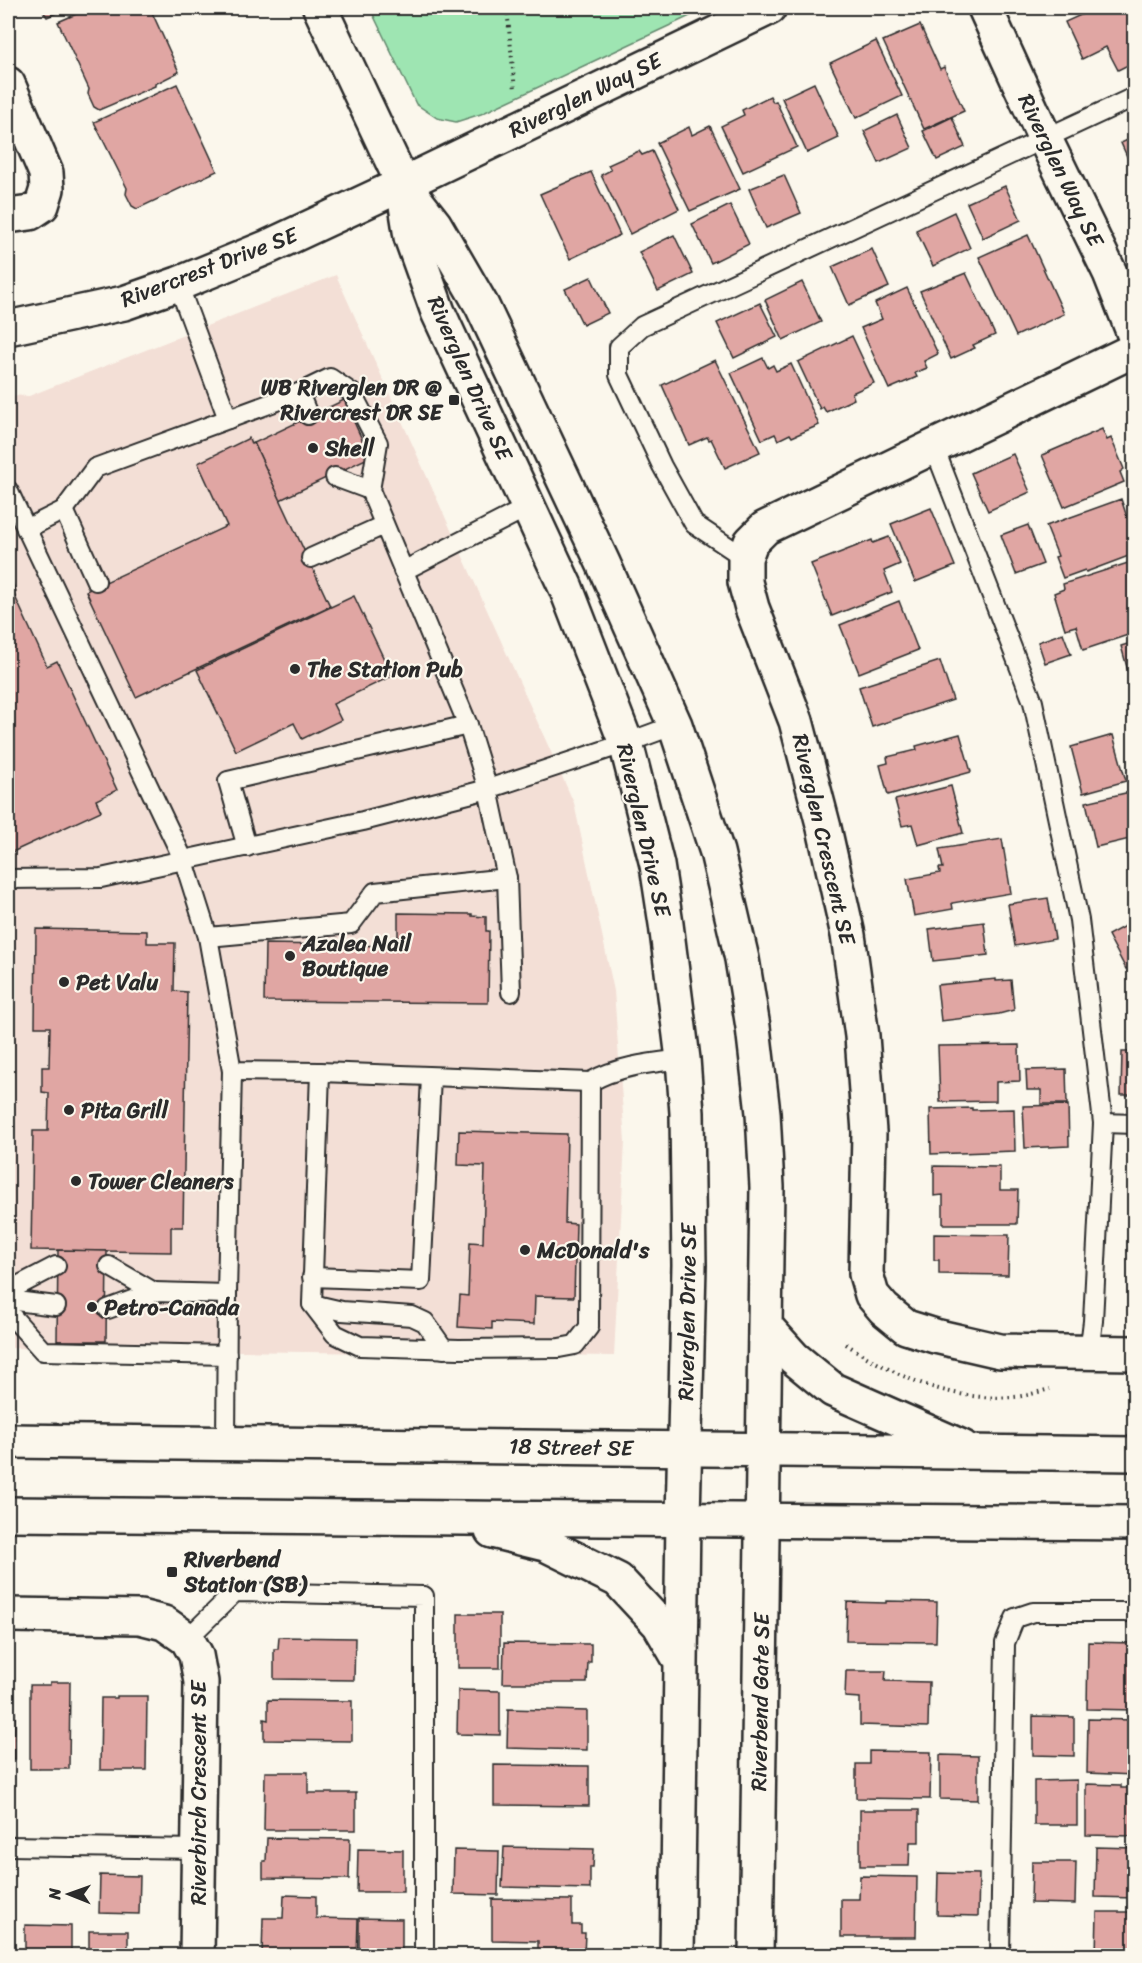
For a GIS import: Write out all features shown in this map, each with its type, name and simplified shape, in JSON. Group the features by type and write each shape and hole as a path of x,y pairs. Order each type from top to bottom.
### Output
{"street":[{"name":"Riverglen Drive SE","path":"320,8 403,184 435,225 482,306 603,564 675,725 717,852 742,959 763,1113 767,1187 765,1449"},
{"name":"Riverglen Way SE","path":"403,184 769,8"},
{"name":"Riverglen Way SE","path":"985,8 1110,273 1134,334"},
{"path":"8,84 46,173 47,189 42,205 30,213 8,216"},
{"name":"Riverglen Drive SE","path":"403,184 411,237 438,312 566,588 626,743 657,865 683,1059 687,1113 689,1265 682,1518"},
{"name":"Rivercrest Drive SE","path":"8,328 124,303 178,284 268,247 403,184"},
{"path":"745,558 751,542 765,528 1134,350"},
{"name":"Riverglen Crescent SE","path":"745,558 745,582 752,608 796,721 824,828 848,935 862,1036 868,1132 866,1274 872,1295 884,1309 906,1326 935,1336 1000,1351 1134,1353"},
{"path":"767,1328 794,1358 833,1390 973,1452"},
{"name":"18 Street SE","path":"8,1441 1134,1454"},
{"name":"Riverbend Gate SE","path":"756,1956 765,1449"},
{"path":"8,1514 1134,1523"},
{"path":"677,1956 682,1518"},
{"path":"441,1519 545,1544 618,1580 659,1624 680,1660"},
{"path":"8,1615 140,1617 164,1623 188,1639"},
{"name":"Riverbirch Crescent SE","path":"188,1639 196,1655 201,1682 197,1956"}],"lane":[{"path":"745,558 694,524 662,466 619,375 619,347 642,326 1134,97"},
{"path":"178,284 228,419"},
{"path":"26,529 64,510 95,468 299,393 330,378 352,393 378,443 370,490 468,725 488,789 507,878 511,992"},
{"path":"299,393 308,416"},
{"path":"934,447 1033,702 1079,920 1103,1123 1093,1321 1089,1353"},
{"path":"335,477 370,490"},
{"path":"8,490 184,861 208,937 232,1071 226,1443"},
{"path":"403,571 528,507"},
{"path":"64,510 96,581"},
{"path":"311,558 384,525"},
{"path":"247,847 228,781 468,725"},
{"path":"8,879 101,878 247,847 488,789 675,725"},
{"path":"208,937 351,924 375,892 507,878"},
{"path":"232,1071 590,1082 605,1073 633,1066 683,1059"},
{"path":"320,1072 312,1304 335,1334 360,1346 559,1348 575,1346 589,1327 590,1082"},
{"path":"312,1277 421,1281 431,1077"},
{"path":"1103,1123 1134,1124"},
{"path":"8,1291 56,1266"},
{"path":"109,1266 154,1292"},
{"path":"108,1309 154,1292 227,1294"},
{"path":"8,1300 56,1306"},
{"path":"312,1304 342,1311 412,1316 425,1322 444,1348"},
{"path":"8,1312 43,1351 227,1355"},
{"path":"188,1639 235,1592 424,1596 424,1956"},
{"path":"1000,1956 1005,1643 1015,1618 1033,1612 1134,1612"},
{"path":"8,1846 199,1849"}],"path":[{"path":"507,8 517,103 530,122"}],"shaded area":[{"path":"336,275 574,803 614,991 625,1141 614,1356 8,1348 8,395 29,396"}],"green space":[{"path":"370,8 707,8 481,114 456,122 437,118 416,104"}],"building":[{"path":"41,8 68,8 47,17"},
{"path":"90,8 150,8 179,72 155,86 99,110 94,107 88,94 89,89 58,22"},
{"path":"1096,8 1102,8 1105,13 1117,8 1134,8 1134,62 1118,70 1106,47 1082,59 1065,22"},
{"path":"920,25 940,69 944,67 964,111 924,129 883,41"},
{"path":"876,41 902,96 856,118 830,63"},
{"path":"814,83 839,138 807,153 782,98"},
{"path":"177,84 217,171 137,209 132,206 126,194 127,188 94,122"},
{"path":"770,96 773,102 776,101 797,147 743,172 721,126 744,115 742,110"},
{"path":"897,115 912,148 879,163 864,131"},
{"path":"952,117 965,147 937,160 923,131"},
{"path":"710,126 740,189 690,211 657,143 689,127 692,135"},
{"path":"1134,137 1134,172 1121,143"},
{"path":"639,151 642,155 652,151 679,209 630,234 601,175 611,170 608,165"},
{"path":"591,172 620,235 570,259 540,194"},
{"path":"784,175 801,213 766,228 749,189"},
{"path":"1005,186 1021,220 983,238 967,203"},
{"path":"730,205 749,244 711,263 692,224"},
{"path":"954,212 970,248 933,266 916,230"},
{"path":"674,235 693,274 658,291 639,252"},
{"path":"1028,235 1064,314 1016,336 979,257"},
{"path":"872,249 889,287 849,305 832,267"},
{"path":"966,273 995,335 973,345 975,348 951,359 920,291"},
{"path":"591,277 608,313 583,325 565,289"},
{"path":"802,282 821,322 783,340 765,300"},
{"path":"907,288 938,354 924,361 927,368 915,373 917,377 889,389 861,328 882,319 875,303"},
{"path":"760,303 777,337 734,358 717,323"},
{"path":"852,336 874,383 852,393 854,399 826,412 823,407 820,409 798,362"},
{"path":"763,358 768,368 773,365 776,371 791,364 819,425 792,437 790,434 778,440 775,434 762,440 731,373"},
{"path":"715,360 760,452 725,468 711,439 707,437 689,445 662,385"},
{"path":"344,400 370,457 280,500 254,443"},
{"path":"1102,429 1107,440 1111,438 1124,469 1120,472 1124,482 1064,507 1042,455"},
{"path":"249,438 251,444 254,443 330,606 136,697 86,591 227,526 198,463"},
{"path":"1013,454 1030,492 988,511 971,473"},
{"path":"1121,499 1127,517 1132,515 1134,522 1134,554 1063,578 1055,557 1058,556 1046,526"},
{"path":"931,508 955,566 915,582 891,524"},
{"path":"1028,525 1043,564 1016,574 1001,535"},
{"path":"889,537 900,564 884,571 892,592 832,616 811,564 872,540 873,543"},
{"path":"1134,561 1134,633 1083,650 1076,626 1065,629 1054,593 1064,589 1063,584"},
{"path":"8,573 16,591 13,592 47,666 57,661 117,790 96,800 101,811 8,854"},
{"path":"354,596 392,676 333,704 341,720 302,739 294,723 236,751 197,670"},
{"path":"899,601 918,650 859,673 840,625"},
{"path":"1063,633 1071,654 1045,663 1038,642"},
{"path":"1134,642 1134,692 1121,646"},
{"path":"940,661 953,700 872,727 859,687"},
{"path":"960,734 971,772 888,795 880,765 888,763 887,757 917,750 916,746"},
{"path":"1113,735 1126,781 1083,793 1071,747"},
{"path":"951,786 963,833 918,845 912,824 902,826 895,800"},
{"path":"1130,792 1134,814 1134,838 1096,847 1086,802"},
{"path":"1002,839 1011,893 952,903 953,909 914,916 907,879 940,873 939,868 943,868 939,849"},
{"path":"1048,898 1055,939 1015,946 1008,904"},
{"path":"398,913 472,914 472,916 486,917 486,931 489,931 488,1003 264,1001 265,944 398,946"},
{"path":"1134,921 1134,965 1126,969 1108,935"},
{"path":"984,922 988,955 933,961 929,929"},
{"path":"36,929 147,931 147,943 175,943 174,991 187,992 183,1227 171,1227 171,1252 31,1250 33,1131 48,1131 49,1093 42,1092 42,1067 49,1067 50,1027 35,1027"},
{"path":"996,979 996,981 1011,980 1014,1010 941,1021 937,985"},
{"path":"1019,1045 1020,1081 996,1082 996,1101 940,1102 938,1046"},
{"path":"1122,1052 1134,1052 1134,1095 1121,1095"},
{"path":"1066,1069 1067,1104 1041,1104 1041,1090 1027,1090 1026,1070"},
{"path":"1068,1105 1069,1146 1025,1148 1023,1106"},
{"path":"972,1108 972,1110 1014,1109 1015,1151 931,1154 930,1109"},
{"path":"459,1131 567,1134 565,1223 576,1224 574,1297 535,1296 534,1324 492,1322 492,1329 458,1327 460,1295 468,1296 470,1242 483,1243 485,1166 458,1165"},
{"path":"934,1166 1000,1167 1000,1190 1018,1190 1017,1224 943,1224 943,1195 934,1196"},
{"path":"934,1234 1009,1235 1008,1275 939,1274 939,1260 934,1260"},
{"path":"58,1250 107,1251 106,1341 57,1341"},
{"path":"886,1601 937,1602 936,1642 846,1641 847,1602 886,1603"},
{"path":"458,1614 500,1614 500,1668 458,1668"},
{"path":"279,1637 355,1638 354,1680 274,1679 274,1649 278,1649"},
{"path":"1088,1642 1134,1643 1134,1710 1087,1709"},
{"path":"504,1643 591,1644 591,1662 588,1662 587,1683 503,1683"},
{"path":"846,1671 886,1671 885,1681 929,1682 928,1727 860,1725 860,1698 845,1697"},
{"path":"50,1682 70,1682 69,1769 30,1769 30,1685 50,1685"},
{"path":"15,1688 15,1759 8,1759 8,1689"},
{"path":"458,1690 500,1691 500,1735 457,1734"},
{"path":"117,1696 147,1696 146,1770 100,1770 101,1698 117,1698"},
{"path":"268,1700 352,1701 352,1741 264,1740 264,1719 268,1720"},
{"path":"508,1709 587,1711 587,1750 507,1748"},
{"path":"1033,1716 1074,1717 1074,1756 1033,1755"},
{"path":"1088,1719 1134,1720 1134,1775 1087,1773"},
{"path":"869,1751 931,1752 930,1799 856,1798 856,1764 869,1764"},
{"path":"940,1755 978,1756 978,1800 940,1799"},
{"path":"494,1765 589,1766 589,1806 494,1805"},
{"path":"265,1772 308,1772 308,1793 356,1793 356,1830 264,1830"},
{"path":"1077,1780 1077,1825 1034,1825 1034,1781"},
{"path":"1086,1784 1121,1785 1121,1788 1134,1788 1134,1836 1086,1835"},
{"path":"860,1810 919,1810 919,1842 910,1842 909,1866 860,1866"},
{"path":"267,1838 350,1839 349,1879 263,1878"},
{"path":"504,1847 594,1849 593,1867 590,1867 590,1889 502,1887"},
{"path":"1096,1847 1134,1848 1134,1898 1095,1897"},
{"path":"358,1849 403,1850 403,1892 357,1892"},
{"path":"454,1850 499,1851 498,1895 453,1894"},
{"path":"1032,1862 1076,1862 1075,1904 1031,1903"},
{"path":"938,1873 979,1874 978,1916 937,1915"},
{"path":"100,1875 140,1876 139,1914 99,1913"},
{"path":"860,1876 917,1877 916,1937 841,1937 841,1899 859,1899"},
{"path":"284,1895 316,1896 316,1918 358,1919 357,1956 262,1956 263,1918 283,1918"},
{"path":"492,1899 572,1900 572,1925 581,1925 581,1933 585,1933 584,1956 538,1956 538,1941 492,1940"},
{"path":"1097,1912 1134,1912 1134,1956 1096,1956"},
{"path":"359,1918 402,1919 402,1956 359,1956"},
{"path":"25,1925 71,1926 71,1956 25,1956"},
{"path":"89,1931 128,1931 128,1956 89,1956"}],"place":[{"name":"WB Riverglen DR @ Rivercrest DR SE","path":"454,400"},
{"name":"Shell","path":"313,448"},
{"name":"The Station Pub","path":"295,669"},
{"name":"Azalea Nail Boutique","path":"290,956"},
{"name":"Pet Valu","path":"64,982"},
{"name":"Pita Grill","path":"69,1110"},
{"name":"Tower Cleaners","path":"76,1181"},
{"name":"McDonald's","path":"525,1250"},
{"name":"Petro-Canada","path":"92,1307"},
{"name":"Riverbend Station (SB)","path":"172,1572"}]}
